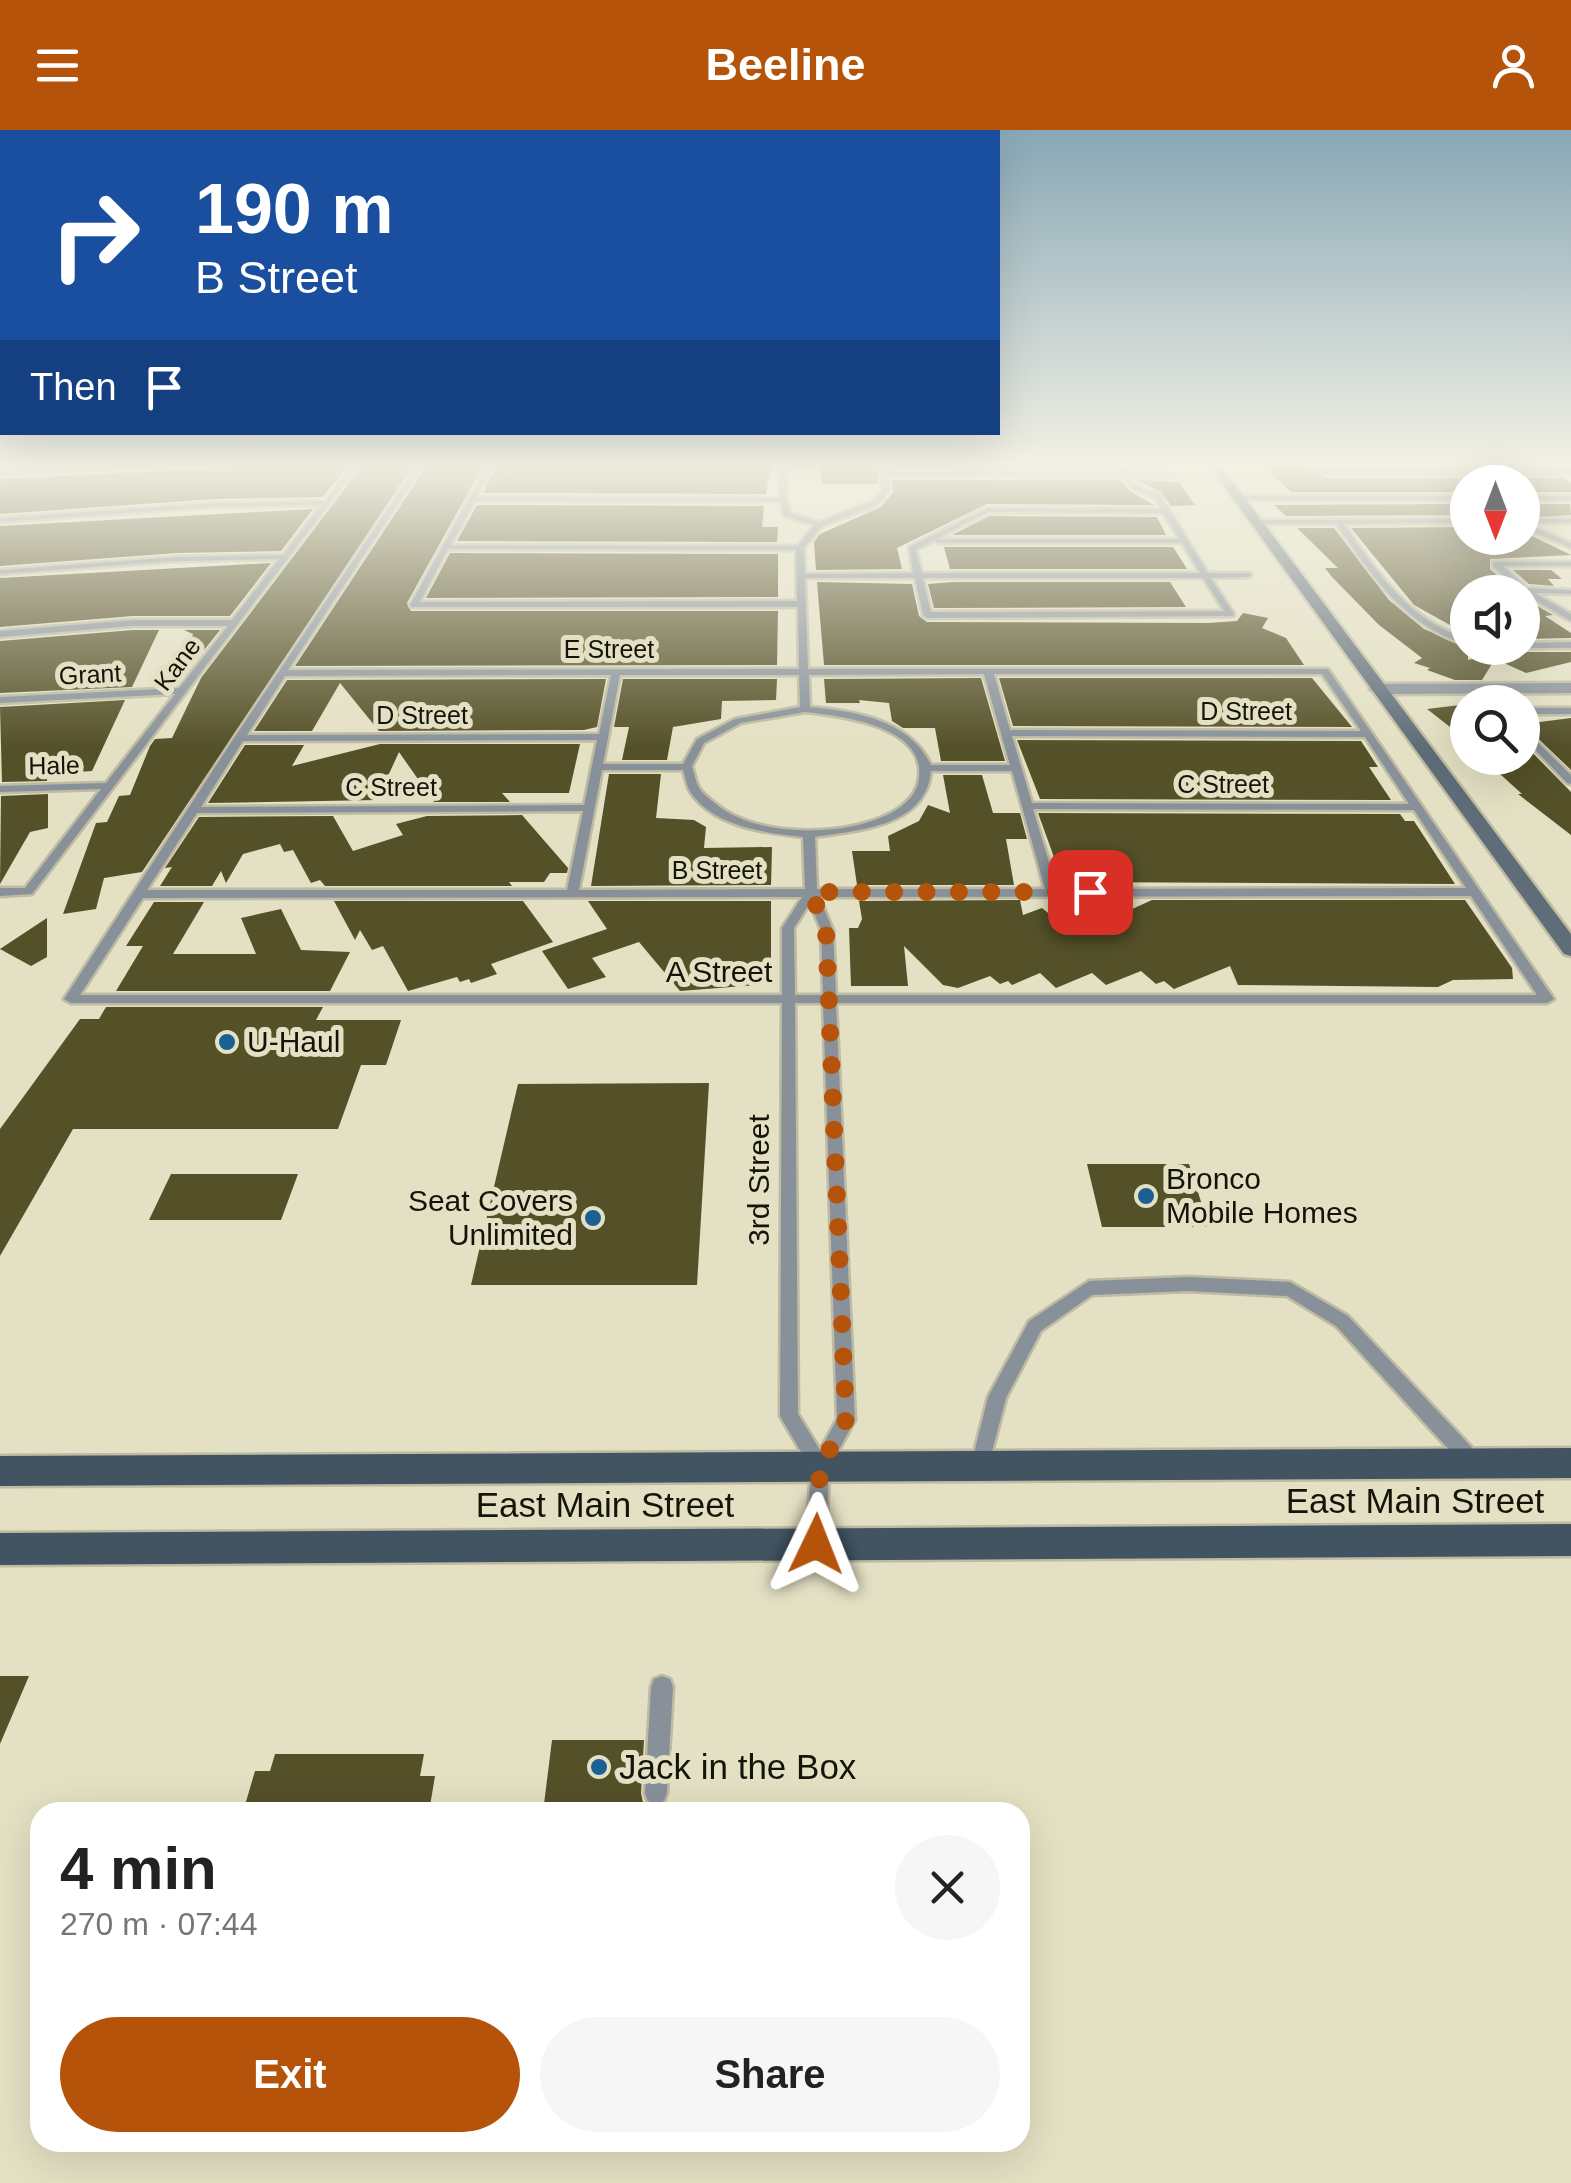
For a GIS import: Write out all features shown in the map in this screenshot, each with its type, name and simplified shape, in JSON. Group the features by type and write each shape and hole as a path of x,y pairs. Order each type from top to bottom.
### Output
{"main road":[{"path":"1280,557 1571,949"},
{"name":"East Main Street","path":"0,1471 1571,1463"},
{"name":"East Main Street","path":"0,1549 1571,1540"}],"street":[{"path":"1378,689 1571,688"}],"lane":[{"path":"0,572 177,559 284,557"},
{"name":"Kane","path":"0,892 28,891 284,557"},
{"path":"139,894 359,557"},
{"path":"440,557 414,606 802,604"},
{"path":"800,557 805,710"},
{"path":"913,557 927,615 1230,614 1195,557"},
{"path":"1366,557 1397,596 1431,626 1450,634"},
{"path":"1508,575 1496,564 1571,564"},
{"path":"800,576 1247,575"},
{"path":"1540,591 1571,592"},
{"path":"1540,600 1571,618"},
{"path":"0,634 132,623 234,623"},
{"path":"1540,646 1571,646"},
{"path":"988,671 1052,892"},
{"name":"E Street","path":"282,673 1326,671 1367,734"},
{"path":"572,892 616,672"},
{"name":"Grant","path":"0,700 182,691"},
{"path":"805,710 840,712 899,732 918,749 926,768 924,788 909,806 883,821 848,832 809,835 768,832 732,822 705,806 689,788 686,767 694,748 712,732 738,720 805,710"},
{"path":"1540,711 1571,711"},
{"name":"D Street","path":"1006,732 1367,734"},
{"path":"1367,734 1476,892"},
{"name":"D Street","path":"239,738 604,737"},
{"path":"1540,749 1571,781"},
{"path":"599,767 686,767"},
{"path":"926,768 1016,768"},
{"name":"Hale","path":"0,790 108,786"},
{"name":"C Street","path":"1027,806 1418,806"},
{"name":"C Street","path":"193,810 590,808"},
{"name":"3rd Street","path":"809,835 811,892 826,930 846,1420 820,1467 816,1544"},
{"name":"3rd Street","path":"811,892 788,928 789,1416 820,1467"},
{"name":"B Street","path":"139,894 1476,892"},
{"name":"A Street","path":"139,894 70,999 1547,999 1476,892"},
{"path":"980,1466 998,1397 1035,1326 1089,1288 1188,1284 1290,1289 1342,1321 1474,1463"},
{"path":"656,1793 662,1688"}],"building":[{"path":"0,557 125,557 0,566"},
{"path":"293,557 352,557 142,872 104,878 96,909 63,914 96,823 107,822 119,796 130,795 155,739 172,738 201,678"},
{"path":"367,557 433,557 407,603 411,611 778,611 777,665 295,666"},
{"path":"448,557 778,557 778,597 426,598"},
{"path":"815,557 899,557 902,569 816,570"},
{"path":"947,557 1179,557 1187,569 950,569"},
{"path":"1327,557 1356,557 1389,600 1424,629 1450,640 1450,665 1491,665 1482,680 1455,680 1414,663 1422,658 1379,625 1325,568 1338,568"},
{"path":"1375,557 1534,557 1490,559 1490,569 1497,575 1450,575 1450,625 1414,605"},
{"path":"271,563 230,616 133,616 0,627 0,578"},
{"path":"1513,570 1551,570 1562,579 1548,579 1554,586 1540,585 1540,575 1519,575"},
{"path":"817,582 912,584 919,616 927,622 1208,623 1237,621 1243,613 1268,618 1262,628 1286,638 1304,665 824,665"},
{"path":"1170,582 1186,607 934,608 928,584"},
{"path":"1540,607 1553,615 1545,616 1571,633 1571,638 1540,639"},
{"path":"159,630 132,687 0,693 0,641"},
{"path":"184,630 220,630 182,678 176,679 193,634"},
{"path":"1540,652 1571,652 1571,662 1526,673 1508,665 1540,665"},
{"path":"981,678 1005,761 941,761 935,728 903,728 892,721 889,703 826,703 824,679"},
{"path":"999,678 1312,678 1352,727 1013,726"},
{"path":"606,679 597,727 584,730 379,731 340,683 312,731 254,731 287,680"},
{"path":"623,679 777,679 776,700 722,701 721,719 673,727 667,760 622,760 629,727 614,727"},
{"path":"125,700 92,771 47,774 47,781 2,782 0,707"},
{"path":"1450,706 1450,727 1427,709"},
{"path":"1571,718 1571,770 1540,740 1540,722"},
{"path":"1017,740 1361,741 1378,767 1369,767 1391,800 1040,799"},
{"path":"380,744 580,744 569,793 502,793 510,802 434,802 399,752 377,800 208,803 245,745 304,745 292,766"},
{"path":"1540,760 1571,792 1571,835 1518,794 1522,794 1501,775 1540,775"},
{"path":"609,774 661,774 656,818 694,820 706,827 704,848 772,847 771,885 591,886"},
{"path":"943,775 982,775 993,813 1020,813 1027,839 1006,839 1014,885 857,885 852,851 890,851 888,836 919,821 928,805 950,813"},
{"path":"48,794 48,828 30,832 0,884 1,796"},
{"path":"1038,813 1400,814 1405,821 1414,821 1455,884 1063,882"},
{"path":"522,815 568,868 567,873 550,873 544,882 509,882 512,886 325,886 320,880 311,883 293,850 284,852 280,844 243,854 226,883 221,871 212,886 160,886 172,867 165,868 199,817 333,816 353,851 403,835 396,824 427,816"},
{"path":"1020,900 1023,915 1042,908 1075,935 1152,900 1465,900 1512,968 1513,979 1453,980 1438,987 1238,985 1230,966 1174,989 1164,981 1156,984 1141,971 1106,985 1092,973 1056,988 1040,973 1012,985 1008,981 1000,984 990,976 958,988 943,985 904,946 908,986 851,986 849,928 858,928 862,919 859,901"},
{"path":"334,901 523,901 553,942 491,964 497,974 471,983 469,979 460,982 457,977 408,991 383,946 372,950 360,930 355,940"},
{"path":"588,901 771,901 771,967 765,967 765,977 756,977 757,985 680,991 639,942 592,958 606,977 568,989 542,951 607,929"},
{"path":"154,902 204,902 173,954 256,954 241,918 281,909 301,950 350,952 330,991 116,991 143,946 126,946"},
{"path":"47,918 47,957 31,966 0,949"},
{"path":"106,1007 323,1007 316,1020 401,1020 386,1065 361,1065 338,1129 73,1129 0,1256 0,1129 80,1019 99,1019"},
{"name":"Seat Covers Unlimited","path":"709,1083 697,1285 471,1285 518,1084"},
{"name":"Bronco Mobile Homes","path":"1087,1164 1189,1164 1209,1227 1102,1227"},
{"path":"171,1174 298,1174 281,1220 149,1220"},
{"path":"0,1676 29,1676 0,1744"},
{"name":"Jack in the Box","path":"552,1740 644,1740 643,1802 544,1802"},
{"path":"275,1754 424,1754 420,1776 435,1776 431,1802 246,1802 255,1771 270,1771"}],"place":[{"name":"U-Haul","path":"227,1042"},
{"name":"Bronco Mobile Homes","path":"1146,1196"},
{"name":"Seat Covers Unlimited","path":"593,1218"},
{"name":"Jack in the Box","path":"599,1767"}],"route":[{"path":"816,1544 820,1467 846,1420 826,930 811,892 1090,892"}]}
